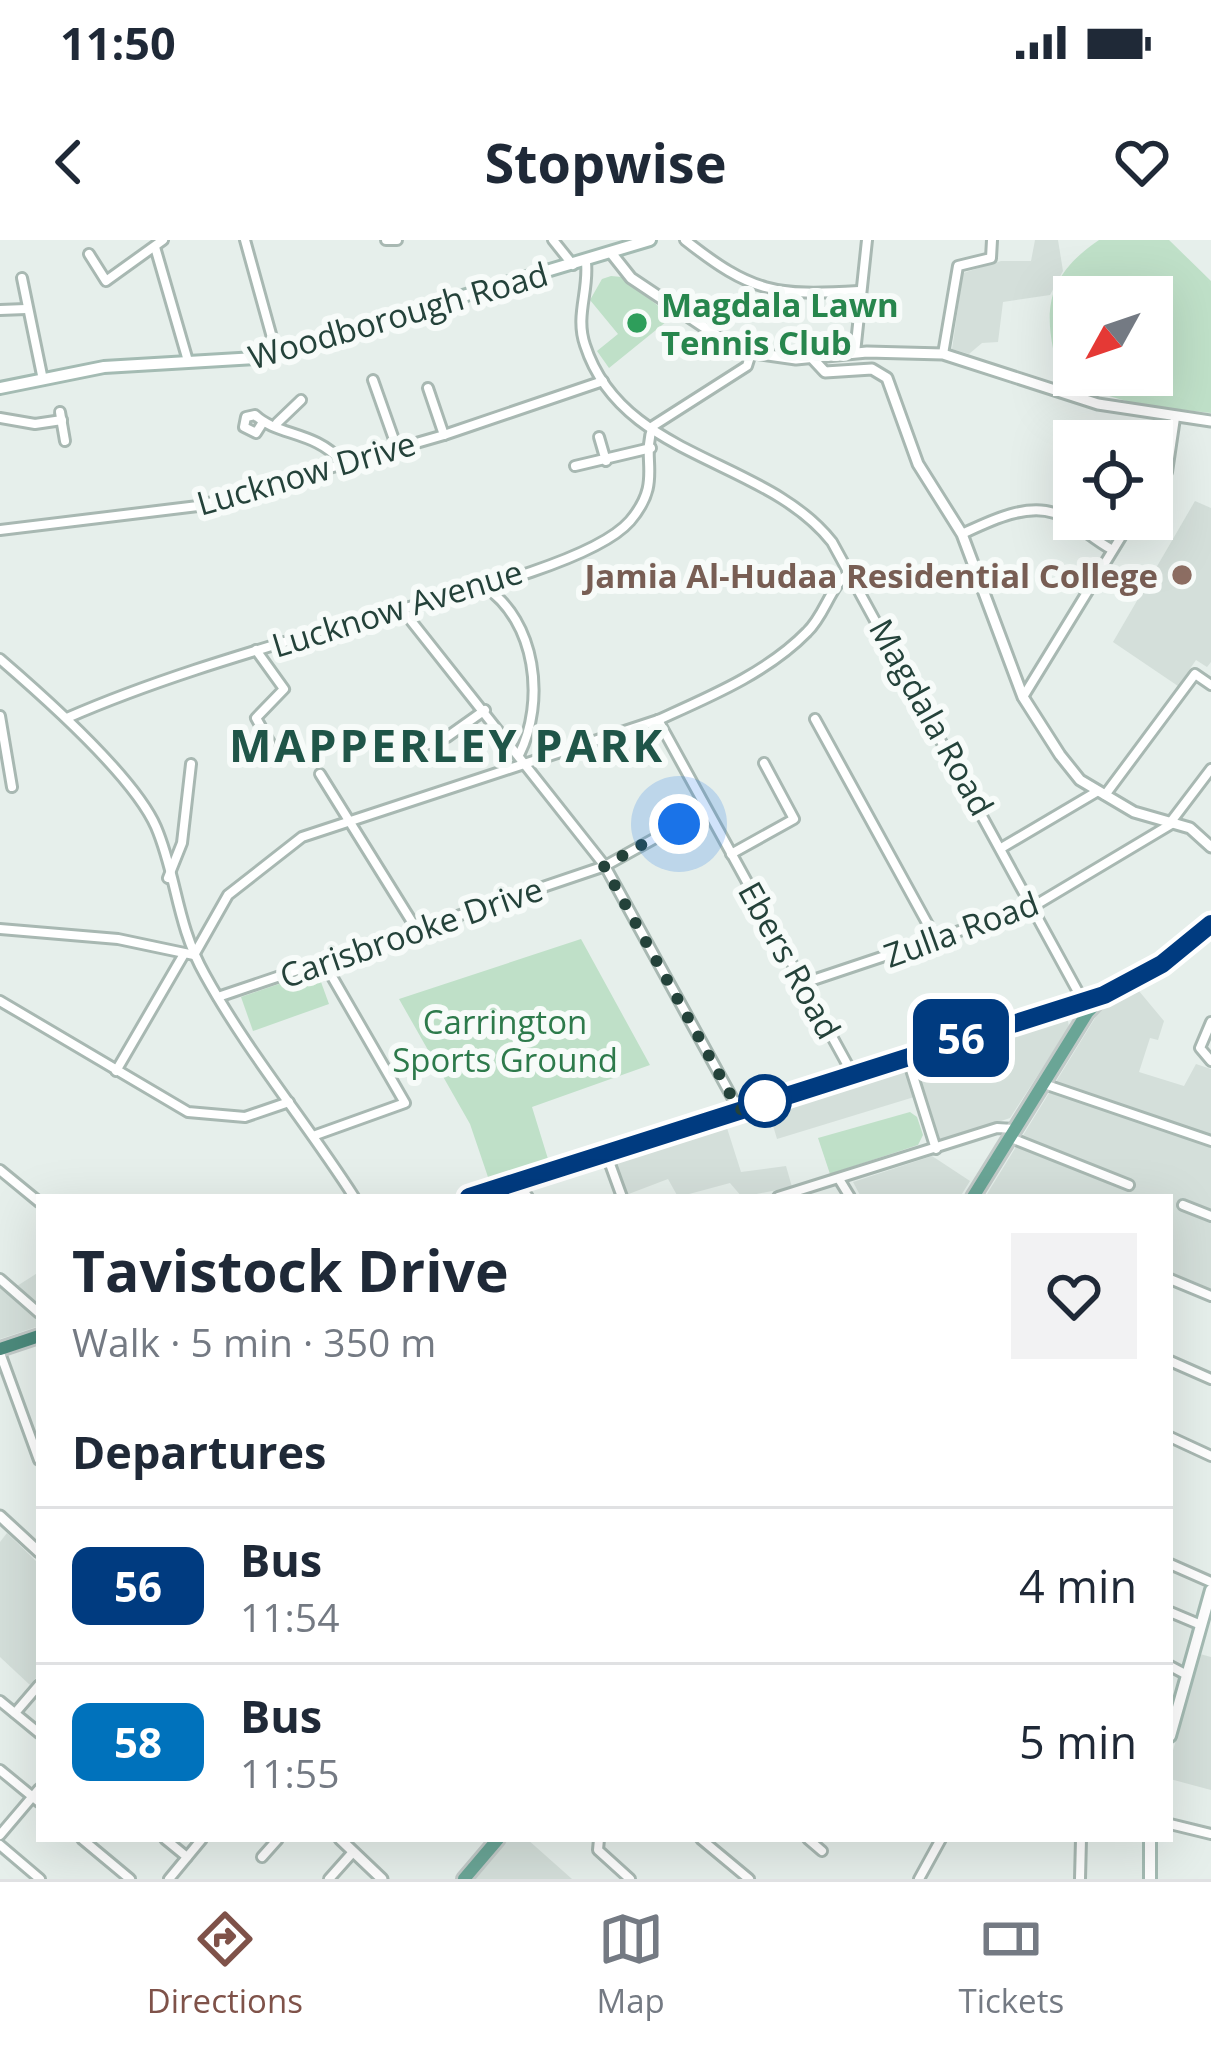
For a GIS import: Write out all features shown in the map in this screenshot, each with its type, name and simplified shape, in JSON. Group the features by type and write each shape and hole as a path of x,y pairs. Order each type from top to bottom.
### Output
{"highway":[{"path":"478,1194 906,1056 1085,1007 1162,964 1211,924"},
{"path":"0,1351 36,1337"}],"main road":[{"name":"Woodborough Road","path":"0,388 104,367 247,360 586,263 650,240"},
{"path":"975,1194 1074,1034 1085,1007"},
{"path":"1173,1725 1211,1586"},
{"path":"464,1879 495,1842"},
{"path":"1150,1842 1150,1879"}],"street":[{"path":"245,240 276,352"},
{"path":"386,240 397,240"},
{"path":"554,240 573,266"},
{"path":"685,240 771,292 859,291"},
{"path":"855,353 867,240"},
{"path":"943,354 958,266 993,256 992,240"},
{"path":"89,254 102,284 159,244 188,363"},
{"path":"612,254 631,278 716,338 751,353 812,358 855,353 943,354 1098,404 1211,422"},
{"name":"Magdala Road","path":"586,263 581,326 603,381 652,431 792,500 819,525 852,571 1085,1007"},
{"path":"22,278 43,380"},
{"path":"0,310 26,309"},
{"path":"652,431 659,420 746,366 751,353"},
{"path":"812,358 825,371 872,370 887,378 918,464 962,534 1023,697 1070,767 1102,793 1194,830 1211,847"},
{"path":"373,380 397,448"},
{"name":"Lucknow Drive","path":"0,530 198,506 444,435 603,381"},
{"path":"428,388 444,435"},
{"path":"277,422 301,400"},
{"path":"0,418 35,424 61,416 65,441"},
{"path":"1173,432 1175,418"},
{"path":"262,422 277,422 318,439 341,461"},
{"name":"Lucknow Avenue","path":"67,718 256,650 583,554 614,536 647,492 652,431"},
{"path":"599,437 606,460"},
{"path":"574,466 651,448"},
{"path":"962,534 991,521 1042,511 1057,514 1111,549"},
{"path":"1023,697 1117,540"},
{"path":"116,1071 242,880 291,843 348,818 521,758 658,720 710,697 790,648 826,609 841,578 852,571"},
{"path":"483,586 500,597 529,644 531,686 521,758"},
{"path":"401,608 604,866 739,1110"},
{"path":"256,650 284,689 256,718 270,743 268,751"},
{"path":"0,659 67,718 156,827 189,954 352,1194"},
{"path":"1003,848 1102,793 1195,674 1211,686"},
{"path":"394,758 447,737 485,710"},
{"path":"0,716 12,787"},
{"path":"815,719 937,941"},
{"name":"Ebers Road","path":"658,720 852,1073"},
{"path":"731,854 794,820 764,763"},
{"path":"168,878 182,843 190,764"},
{"path":"1171,823 1211,769"},
{"path":"320,774 417,930"},
{"name":"Carisbrooke Drive","path":"218,997 604,866 706,810"},
{"name":"Zulla Road","path":"804,982 1034,906 1171,823"},
{"path":"0,929 118,939 189,954"},
{"path":"313,1136 405,1102 323,961"},
{"path":"0,1001 188,1112 245,1118 289,1102"},
{"path":"1207,1058 1201,1045 1211,1022"},
{"path":"906,1056 936,1149"},
{"path":"1043,1083 1211,1141"},
{"path":"788,1194 997,1128 1129,1185"},
{"path":"606,1153 621,1194"},
{"path":"0,1170 36,1200"},
{"path":"839,1179 848,1194"},
{"path":"516,1182 526,1194"},
{"path":"1183,1205 1211,1216"},
{"path":"0,1280 36,1310"},
{"path":"1173,1280 1211,1296"},
{"path":"0,1351 36,1452"},
{"path":"1173,1362 1211,1379"},
{"path":"1173,1438 1211,1456"},
{"path":"3,1523 36,1550"},
{"path":"1173,1566 1211,1586"},
{"path":"1173,1613 1201,1625"},
{"path":"1173,1668 1187,1675"},
{"path":"15,1713 36,1688"},
{"path":"0,1701 36,1730"},
{"path":"0,1770 36,1795"},
{"path":"0,1835 36,1797"},
{"path":"1173,1825 1211,1834"},
{"path":"86,1842 130,1879"},
{"path":"168,1842 187,1858"},
{"path":"172,1878 200,1842"},
{"path":"262,1857 275,1842"},
{"path":"343,1842 382,1879"},
{"path":"599,1842 598,1850 630,1879"},
{"path":"705,1842 748,1879"},
{"path":"812,1842 822,1851"},
{"path":"919,1879 938,1842"},
{"path":"1080,1879 1081,1842"},
{"path":"0,1845 40,1879"},
{"path":"329,1879 353,1852"}],"shaded area":[{"path":"1035,240 1058,240 1063,271 1053,276 1050,295 1003,302 998,342 982,343 969,354 952,349 963,273 1001,261 1031,261"},
{"name":"Jamia Al-Hudaa Residential College","path":"1195,501 1211,508 1211,662 1207,667 1196,660 1178,686 1113,642"},
{"path":"1139,991 1164,1021 1158,1040 1150,1038 1139,1072 1184,1086 1196,1064 1211,1069 1211,1292 1173,1275 1173,1194 987,1194 1100,1010"},
{"path":"1067,1015 1069,1027 1010,1118 939,1142 924,1094 777,1139 769,1112"},
{"path":"727,1128 741,1172 786,1166 792,1187 739,1194 730,1183 676,1194 668,1179 626,1194 613,1164"},
{"path":"932,1156 970,1181 962,1194 859,1194 853,1182"},
{"path":"36,1274 36,1327 0,1339 0,1287 17,1286"},
{"path":"7,1533 36,1561 36,1678 30,1685 0,1657 0,1542"},
{"path":"1200,1654 1211,1657 1211,1790 1173,1780 1173,1750"},
{"path":"505,1842 530,1842 572,1879 473,1879"}],"green space":[{"path":"1099,240 1169,240 1211,281 1211,413 1140,405 1109,396 1173,396 1173,276 1062,276"},
{"name":"Magdala Lawn Tennis Club","path":"622,277 672,317 609,368 597,351 618,334 590,300 602,279"},
{"path":"1053,296 1053,348 1050,320"},
{"name":"Carrington Sports Ground","path":"581,939 650,1065 532,1107 548,1159 489,1180 470,1124 399,999"},
{"path":"317,971 329,1004 253,1031 241,997"},
{"path":"910,1112 917,1117 923,1135 918,1145 830,1174 818,1138"}],"bus line":[{"name":"56","path":"478,1194 1104,995 1162,964 1211,924"}],"place":[{"name":"Magdala Lawn Tennis Club","path":"637,323"},
{"name":"Jamia Al-Hudaa Residential College","path":"1182,575"}],"district":[{"name":"MAPPERLEY PARK","path":"447,744"}],"route":[{"path":"679,824 604,866 739,1110 765,1101"}]}
